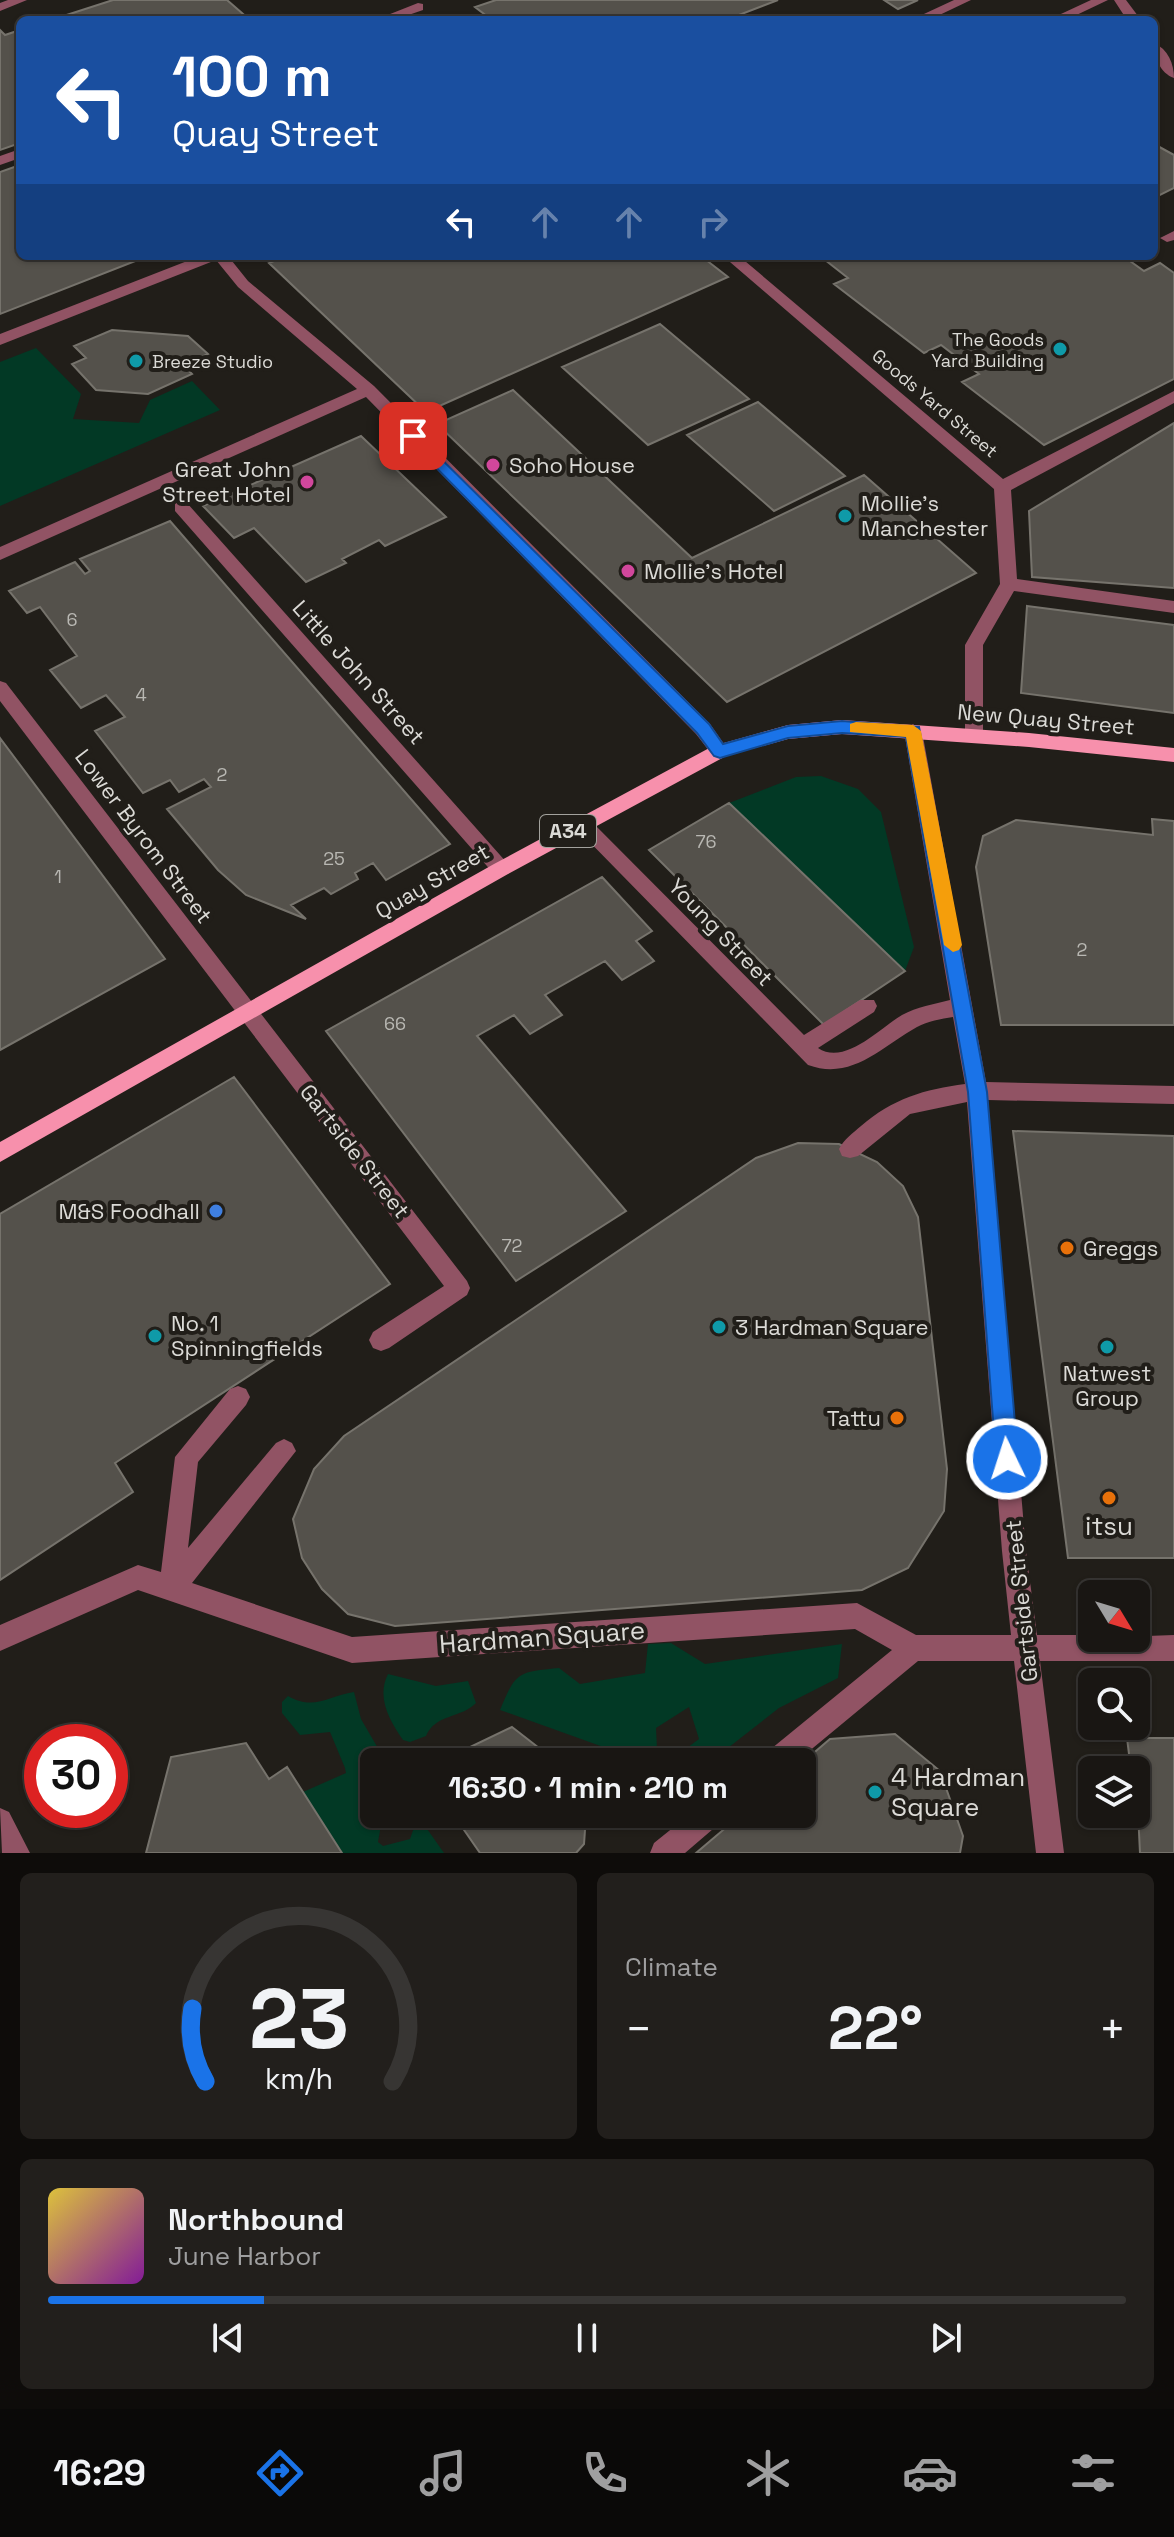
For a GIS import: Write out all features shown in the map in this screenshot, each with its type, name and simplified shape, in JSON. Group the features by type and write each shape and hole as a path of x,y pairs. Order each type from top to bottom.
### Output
{"main road":[{"name":"Quay Street","path":"0,1153 501,869 720,751 788,732 842,727 913,731"},
{"name":"New Quay Street","path":"913,731 1174,755"}],"street":[{"path":"0,7 21,0"},
{"path":"927,16 965,0"},
{"path":"1064,16 1102,0"},
{"path":"393,16 418,7"},
{"path":"1158,52 1174,74"},
{"path":"0,340 203,260"},
{"path":"223,260 243,284 368,390 703,729 720,751"},
{"name":"Goods Yard Street","path":"735,260 1002,487 1174,396"},
{"path":"0,554 368,390"},
{"path":"974,735 974,645 1009,584 1002,487"},
{"name":"Little John Street","path":"181,507 501,869"},
{"path":"1009,584 1174,607"},
{"name":"Lower Byrom Street","path":"0,688 249,1014"},
{"name":"Gartside Street","path":"913,731 977,1092 1014,1551 1050,1853"},
{"name":"Young Street","path":"582,824 815,1059 832,1064 850,1060 913,1019 964,1006"},
{"path":"802,1047 867,1006"},
{"name":"Gartside Street","path":"249,1014 459,1288 381,1340"},
{"path":"850,1149 901,1108 935,1097 977,1092 1174,1095"},
{"path":"171,1589 187,1457 238,1397"},
{"path":"171,1589 284,1451"},
{"name":"Hardman Square","path":"0,1638 138,1577 352,1650 857,1616 914,1648"},
{"path":"792,1748 914,1648 1174,1648"},
{"path":"0,1821 16,1853"},
{"path":"664,1853 694,1828"}],"green space":[{"path":"36,348 81,394 73,419 139,423 150,400 192,381 220,410 0,506 0,362"},
{"path":"821,776 858,789 881,812 914,947 905,971 729,803 796,777"},
{"path":"671,1643 705,1664 842,1644 838,1678 779,1708 728,1748 687,1748 699,1739 689,1707 656,1728 657,1748 606,1748 500,1710 510,1688 526,1673 559,1668 580,1684 645,1673 648,1644"},
{"path":"388,1674 436,1686 468,1681 476,1703 442,1720 426,1736 410,1742 403,1740 389,1717 384,1700"},
{"path":"354,1692 361,1719 378,1748 360,1748 360,1828 380,1828 378,1842 383,1846 410,1839 414,1828 426,1828 444,1853 342,1853 303,1792 346,1773 330,1732 300,1735 282,1713 282,1702 288,1696 306,1702"}],"building":[{"path":"113,0 227,0 245,16 63,16"},
{"path":"496,0 778,0 736,16 487,16 475,7"},
{"path":"884,0 918,0 898,9"},
{"path":"0,30 5,35 16,31 16,144 0,150"},
{"path":"1158,146 1174,155 1174,188 1158,196"},
{"path":"16,166 16,260 138,260 0,314 0,172"},
{"path":"277,260 706,260 728,277 426,412 269,263"},
{"name":"The Goods Yard Building","path":"825,260 1129,260 1144,271 1160,263 1174,273 1174,379 1044,445 962,382 979,374 941,345 924,353 834,284 848,278"},
{"path":"660,324 749,399 648,445 562,367"},
{"name":"Breeze Studio","path":"112,330 188,336 208,354 183,365 192,374 148,394 96,390 72,364 86,358 74,346"},
{"name":"Mollie's Manchester","path":"513,390 692,558 864,475 976,573 727,702 437,424"},
{"path":"758,402 845,476 774,511 687,435"},
{"path":"1174,423 1174,588 1032,577 1029,511"},
{"path":"361,436 446,517 385,546 379,540 342,559 346,563 306,582 254,528 234,538 203,506"},
{"path":"170,521 450,844 386,880 373,863 355,873 358,879 331,894 324,888 291,905 306,919 246,895 218,870 167,809 211,787 204,779 179,792 170,780 143,793 95,731 125,717 106,695 81,708 50,670 77,656 40,607 27,613 9,591 75,562 85,574 90,571 80,559"},
{"path":"1027,606 1174,625 1174,713 1021,693"},
{"path":"0,738 165,959 0,1050"},
{"path":"729,803 905,971 824,1025 649,850"},
{"path":"1152,819 1174,821 1174,1025 1001,1025 976,867 983,836 1016,820 1153,835"},
{"path":"602,877 652,931 636,941 654,961 622,980 605,961 545,995 562,1015 530,1034 514,1015 477,1036 626,1211 516,1281 326,1031"},
{"name":"No. 1 Spinningfields","path":"234,1077 390,1284 115,1463 133,1492 0,1580 0,1214"},
{"name":"Natwest Group","path":"1013,1131 1174,1136 1174,1558 1068,1558"},
{"name":"3 Hardman Square","path":"798,1143 839,1144 877,1162 903,1186 918,1217 947,1469 944,1511 908,1568 862,1590 395,1626 348,1614 322,1589 302,1558 293,1519 314,1469 344,1436 756,1158"},
{"path":"512,1727 539,1748 468,1748"},
{"name":"4 Hardman Square","path":"895,1734 940,1771 963,1836 960,1853 696,1853 725,1828 816,1828 816,1751 830,1739"},
{"path":"1174,1738 1174,1853 1140,1853 1139,1828 1150,1828 1150,1756 1129,1756 1127,1740"},
{"path":"246,1743 269,1779 287,1767 342,1853 146,1853 171,1757"},
{"path":"463,1828 585,1828 584,1844 576,1853 480,1853"}],"slow traffic":[{"path":"856,728 913,731 953,945"}],"place":[{"name":"The Goods Yard Building","path":"1060,349"},
{"name":"Breeze Studio","path":"136,361"},
{"name":"Soho House","path":"493,465"},
{"name":"Great John Street Hotel","path":"307,482"},
{"name":"Mollie's Manchester","path":"845,516"},
{"name":"Mollie's Hotel","path":"628,571"},
{"name":"M&S Foodhall","path":"216,1211"},
{"name":"Greggs","path":"1067,1248"},
{"name":"3 Hardman Square","path":"719,1327"},
{"name":"No. 1 Spinningfields","path":"155,1336"},
{"name":"Natwest Group","path":"1107,1347"},
{"name":"Tattu","path":"897,1418"},
{"name":"itsu","path":"1109,1498"},
{"name":"4 Hardman Square","path":"875,1792"}],"route":[{"path":"413,436 703,729 720,751 788,732 842,727 913,731 977,1092 1007,1459"}]}
